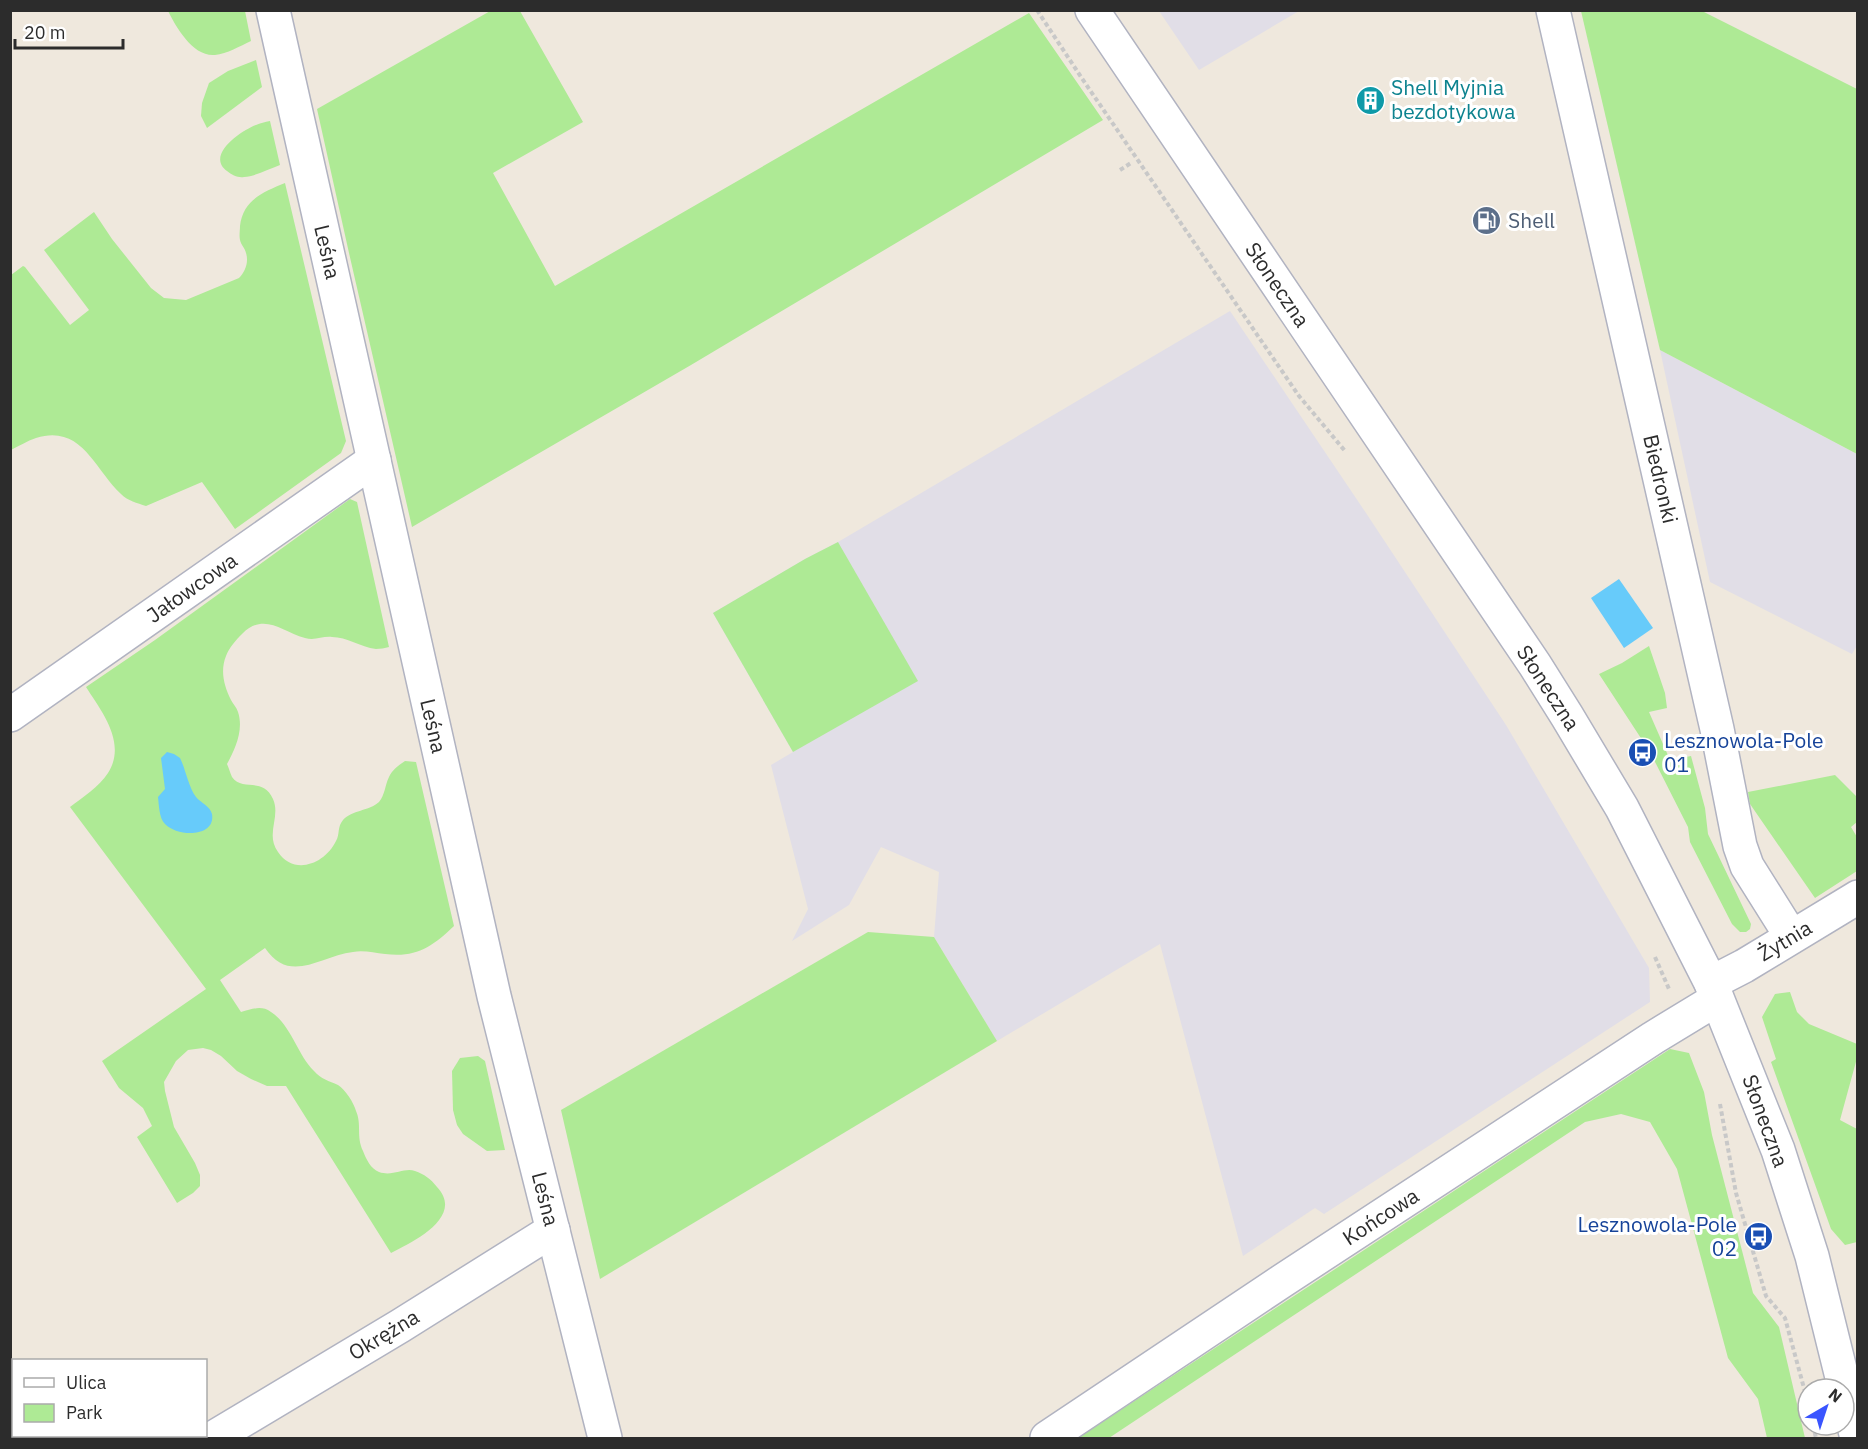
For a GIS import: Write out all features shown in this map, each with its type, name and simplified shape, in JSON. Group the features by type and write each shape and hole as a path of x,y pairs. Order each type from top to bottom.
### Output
{"street":[{"name":"Leśna","path":"273,10 494,996 605,1438"},
{"name":"Słoneczna","path":"1092,10 1528,655 1622,808 1714,991 1778,1150 1812,1256 1857,1438"},
{"name":"Biedronki","path":"1553,10 1717,729 1740,846 1748,866 1791,936"},
{"name":"Jałowcowa","path":"10,715 374,460"},
{"name":"Żytnia","path":"1714,991 1744,966 1857,897"},
{"name":"Końcowa","path":"1047,1438 1682,1019 1714,991"},
{"name":"Okrężna","path":"213,1438 400,1326 553,1230"}],"path":[{"path":"1037,10 1299,396 1350,457"},
{"path":"1120,170 1131,163"},
{"path":"1655,956 1682,1019"},
{"path":"1719,1100 1736,1193 1766,1296 1785,1318 1802,1377"}],"shaded area":[{"path":"1159,11 1299,11 1199,70"},
{"path":"1230,311 1506,725 1649,968 1650,1002 1324,1214 1315,1208 1243,1256 1160,944 997,1041 934,937 939,872 881,847 849,905 792,941 808,909 771,765 793,752 713,613"},
{"path":"1660,350 1857,454 1858,644 1852,654 1710,582"}],"green space":[{"path":"492,10 520,11 583,122 493,173 555,286 1029,13 1103,120 691,365 412,527 317,109"},
{"path":"168,11 245,11 251,41 224,53 207,54 186,40"},
{"path":"1581,11 1702,11 1857,89 1857,454 1660,350"},
{"path":"256,60 262,87 207,128 201,116 202,103 209,83 228,71"},
{"path":"270,121 280,165 244,177 235,176 227,171 221,165 220,158 228,144 250,128"},
{"path":"285,183 346,441 341,453 235,529 202,482 146,506 124,496 111,484 86,451 65,437 52,435 36,438 11,450 11,275 23,266 25,267 70,325 89,310 44,250 94,212 112,239 151,288 164,298 186,300 241,276 247,260 240,237 240,226 245,210 255,198"},
{"path":"350,499 357,502 389,647 370,648 338,637 309,639 273,625 258,624 250,628 233,644 224,662 225,684 240,719 236,746 227,764 236,781 264,788 269,792 275,806 274,845 285,859 292,864 300,865 309,864 325,856 336,841 343,820 379,802 394,770 405,761 416,762 454,926 431,945 415,952 396,955 357,951 295,967 285,965 275,959 265,948 220,980 241,1012 257,1008 264,1009 278,1018 314,1071 322,1078 341,1087 346,1093 358,1116 361,1146 374,1169 384,1173 407,1170 418,1172 437,1187 444,1198 445,1208 441,1218 433,1227 391,1253 286,1086 267,1086 251,1079 237,1071 221,1056 203,1048 188,1050 176,1061 164,1082 174,1127 200,1175 200,1186 177,1203 137,1137 152,1126 143,1108 119,1088 102,1061 206,989 70,807 90,792 108,773 115,750 114,739 105,717 86,687"},
{"path":"838,542 918,681 793,752 713,613"},
{"path":"1649,646 1665,693 1667,708 1649,712 1670,760 1691,756 1705,808 1708,834 1751,924 1750,929 1746,932 1740,932 1732,924 1690,842 1688,827 1650,752 1599,674"},
{"path":"1835,775 1857,797 1857,822 1851,827 1857,837 1857,871 1815,898 1750,804 1748,792"},
{"path":"868,932 934,937 997,1041 600,1279 561,1110"},
{"path":"1790,992 1797,1012 1809,1024 1857,1044 1857,1058 1840,1120 1857,1129 1857,1242 1845,1245 1831,1229 1771,1062 1776,1059 1762,1017 1775,994"},
{"path":"1670,1049 1689,1053 1704,1092 1712,1135 1753,1293 1779,1327 1796,1400 1796,1437 1805,1438 1767,1438 1758,1399 1728,1358 1677,1169 1650,1122 1621,1114 1585,1122 1109,1438 1078,1438"},
{"path":"478,1056 485,1061 505,1150 487,1151 463,1134 457,1125 453,1110 452,1071 460,1058"}],"water":[{"path":"1619,579 1653,628 1624,648 1591,598"},
{"path":"167,752 180,758 193,793 211,811 212,822 202,831 186,833 178,831 165,824 162,818 158,797 165,789 161,758"}],"place":[{"name":"Shell Myjnia bezdotykowa","path":"1370,100"},
{"name":"Shell","path":"1487,221"},
{"name":"Lesznowola-Pole 01","path":"1643,753"},
{"name":"Lesznowola-Pole 02","path":"1758,1237"}]}
